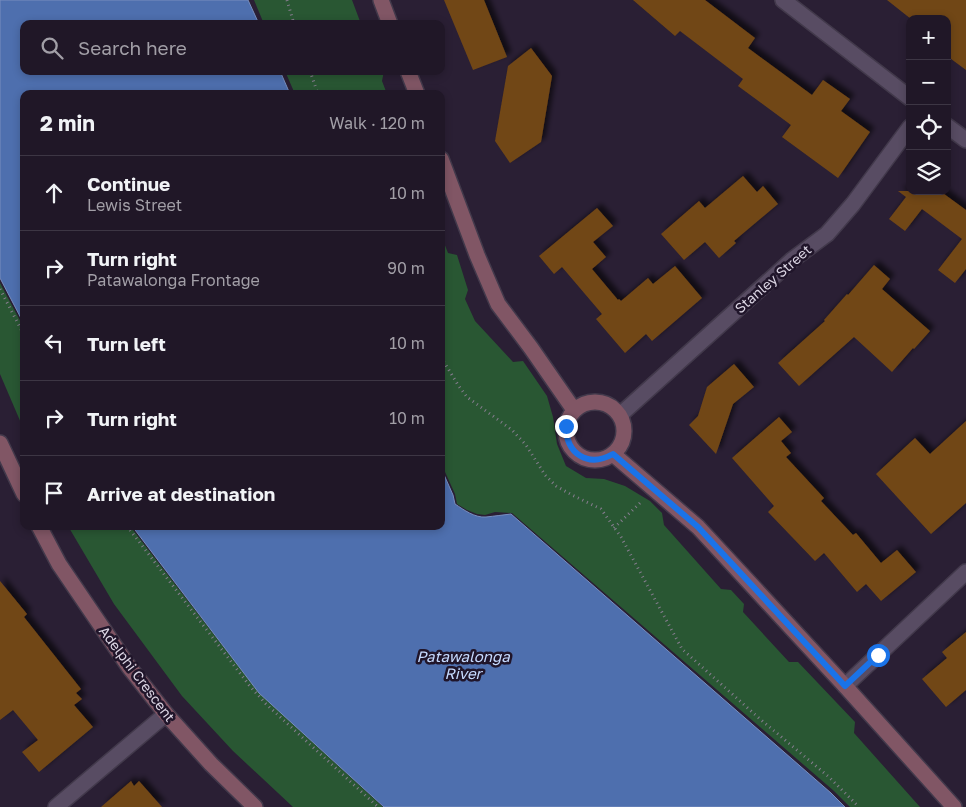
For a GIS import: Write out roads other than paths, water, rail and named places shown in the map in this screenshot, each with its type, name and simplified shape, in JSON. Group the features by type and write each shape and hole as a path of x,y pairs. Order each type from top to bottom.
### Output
{"street":[{"path":"381,0 388,20"},
{"path":"782,0 906,95"},
{"path":"410,75 415,90"},
{"path":"951,129 966,140"},
{"name":"Stanley Street","path":"620,415 792,260 827,234 853,204 906,132"},
{"path":"445,170 477,255 498,304 574,410"},
{"path":"589,402 607,404 614,408 624,423 625,432 619,448 606,458 597,460 588,460 580,456 568,443 566,435 566,426 574,410 589,402"},
{"path":"0,443 20,486"},
{"path":"613,454 698,527 954,807"},
{"name":"Adelphi Crescent","path":"41,530 59,564 128,667 166,714 211,764 255,807"},
{"path":"845,686 966,572"},
{"path":"56,807 166,714"}],"water":[{"path":"0,0 248,0 257,20 20,20 20,75 282,75 288,90 20,90 20,316 0,278"},
{"name":"Patawalonga River","path":"445,477 455,504 470,513 482,517 511,514 845,807 384,807 259,693 135,530 445,530"}]}
